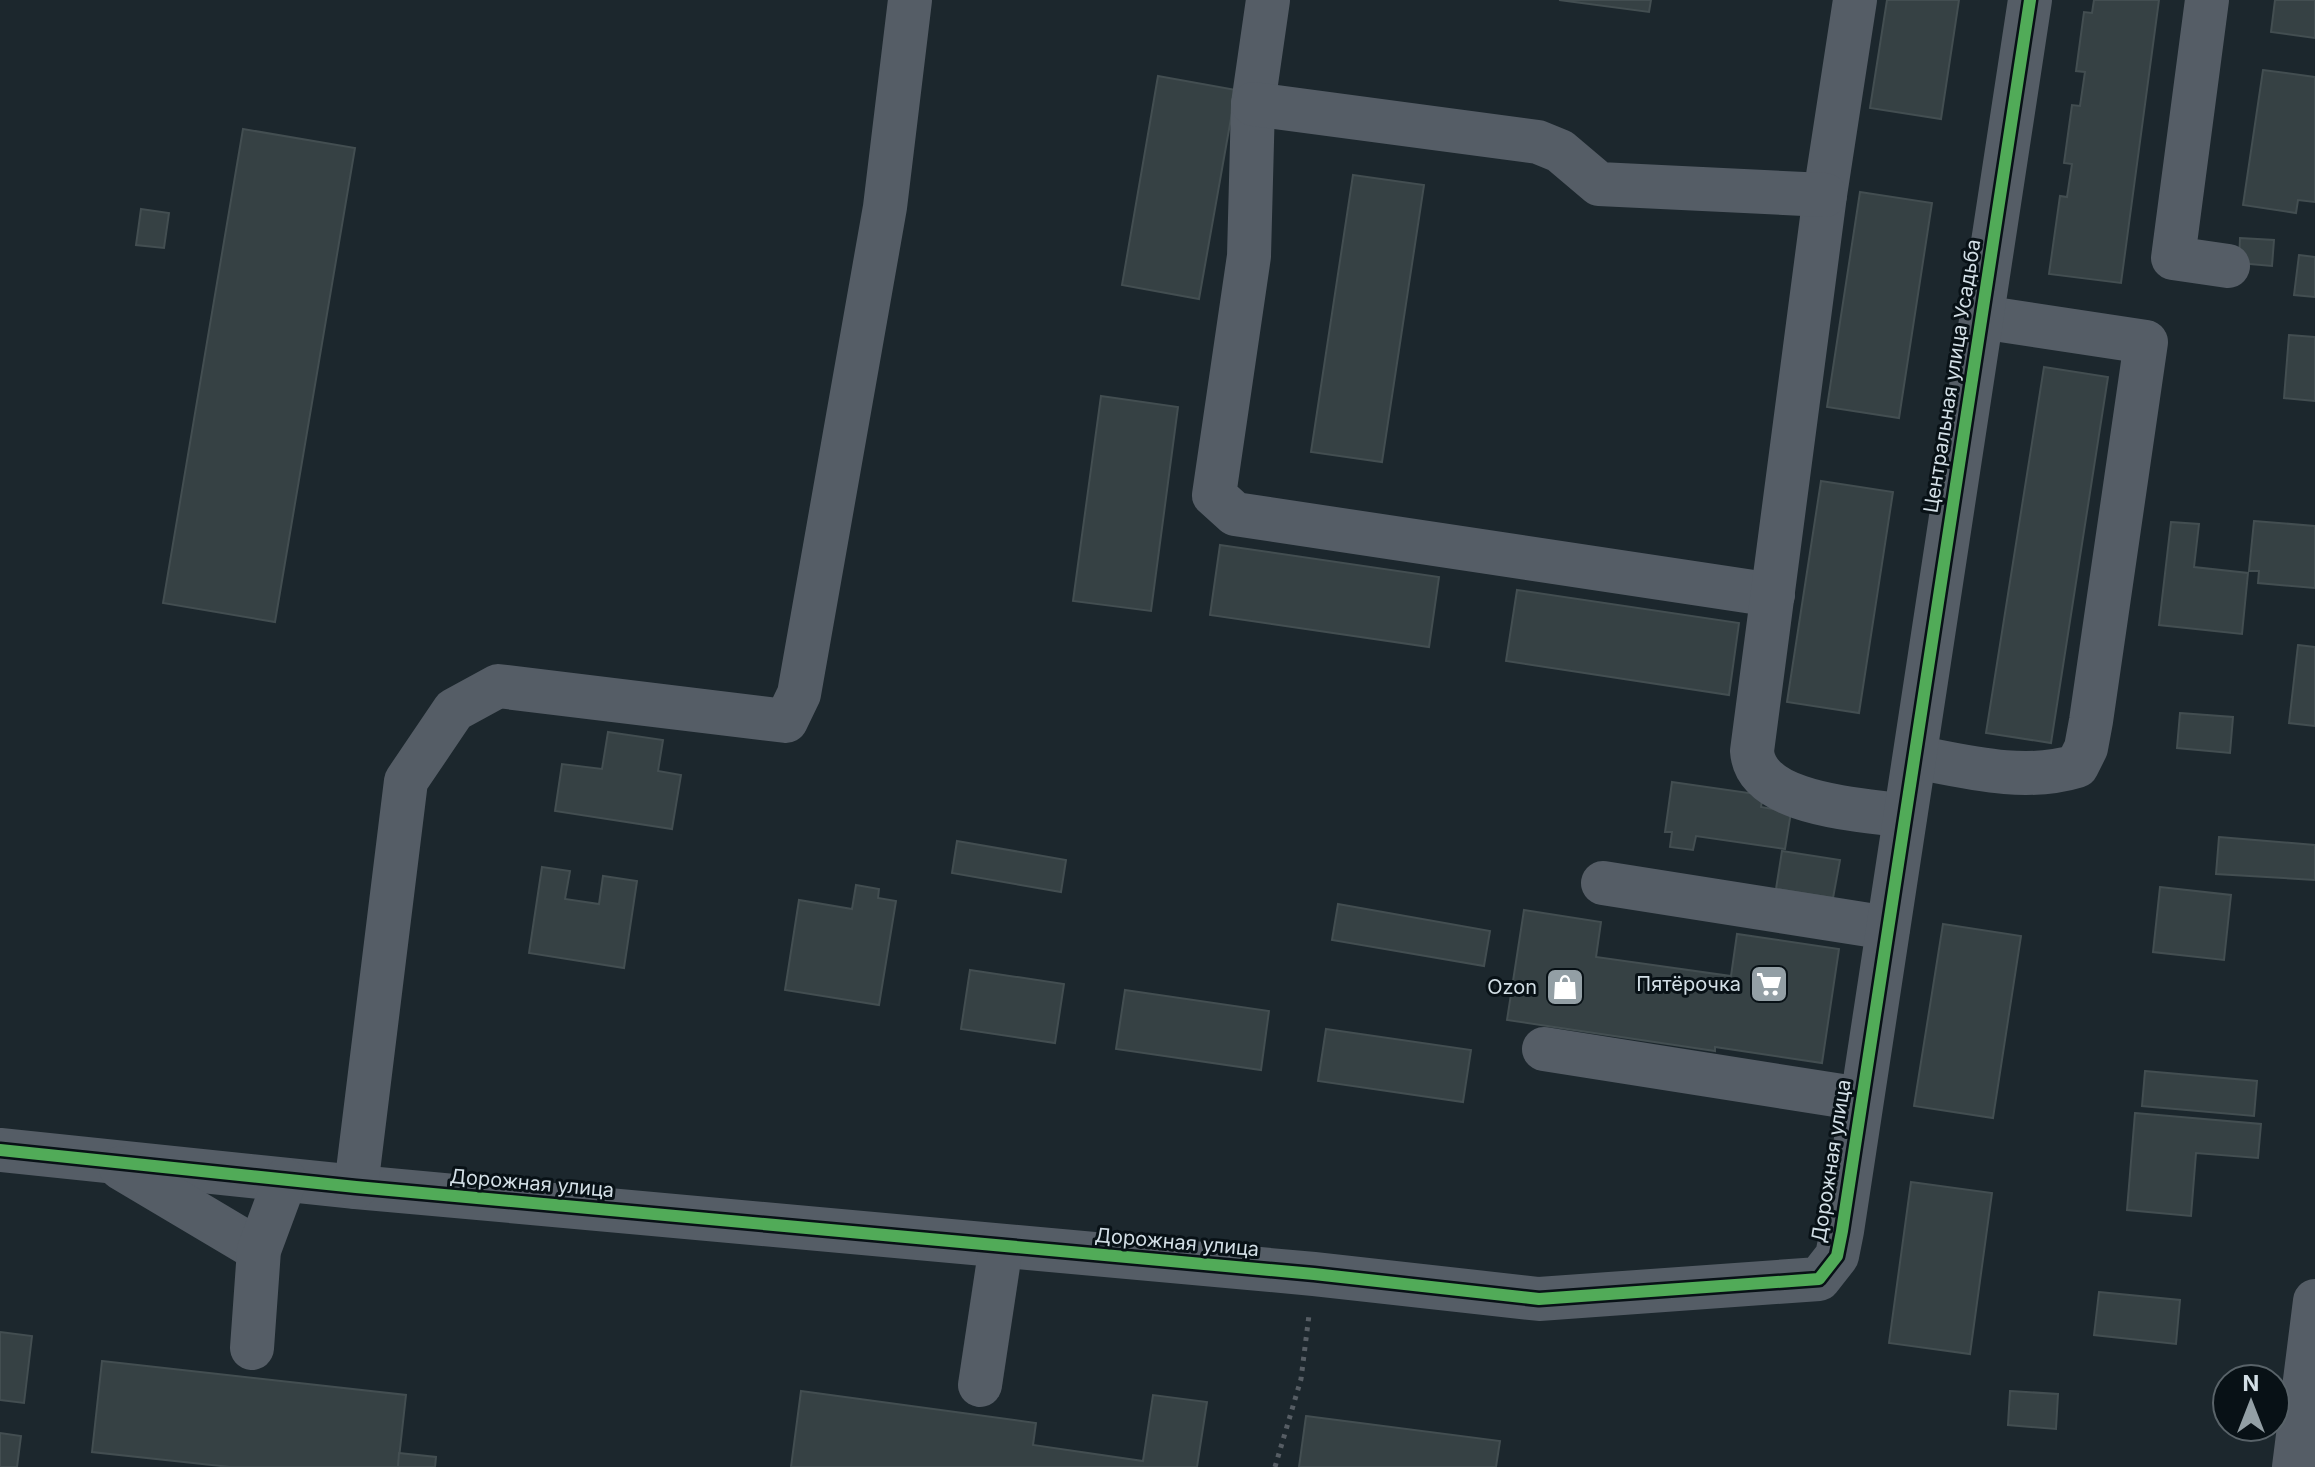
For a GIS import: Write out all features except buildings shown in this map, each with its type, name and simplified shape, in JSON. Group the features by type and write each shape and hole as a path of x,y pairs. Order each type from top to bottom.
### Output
{"street":[{"path":"356,1187 406,781 454,710 498,686 786,721 799,694 885,207 910,0"},
{"path":"1268,0 1253,104 1249,256 1214,495 1235,514 1773,595"},
{"path":"1855,0 1825,195 1752,751 1753,767 1764,780 1799,798 1905,816"},
{"name":"Центральная улица Усадьба","path":"1915,757 2030,0"},
{"path":"2207,0 2173,258 2228,266"},
{"path":"1253,104 1538,142 1560,151 1599,184 1825,195"},
{"path":"1915,757 1984,770 2053,773 2077,766 2086,748 2091,721 2146,342 1981,317"},
{"name":"Дорожная улица","path":"0,1150 356,1187 1314,1274 1539,1299 1819,1279 1837,1256 1915,757"},
{"path":"1603,883 1888,928"},
{"path":"1544,1049 1861,1099"},
{"path":"108,1161 259,1250"},
{"path":"252,1348 259,1250 285,1180"},
{"path":"980,1385 1001,1246"},
{"path":"2294,1467 2315,1301"}],"path":[{"path":"1275,1467 1301,1379 1314,1274"}],"cycle path":[{"path":"0,1150 356,1187 1314,1274 1539,1299 1819,1279 1837,1256 1842,1231 2030,0"}],"place":[{"name":"Пятёрочка","path":"1769,984"},
{"name":"Ozon","path":"1565,987"}]}
